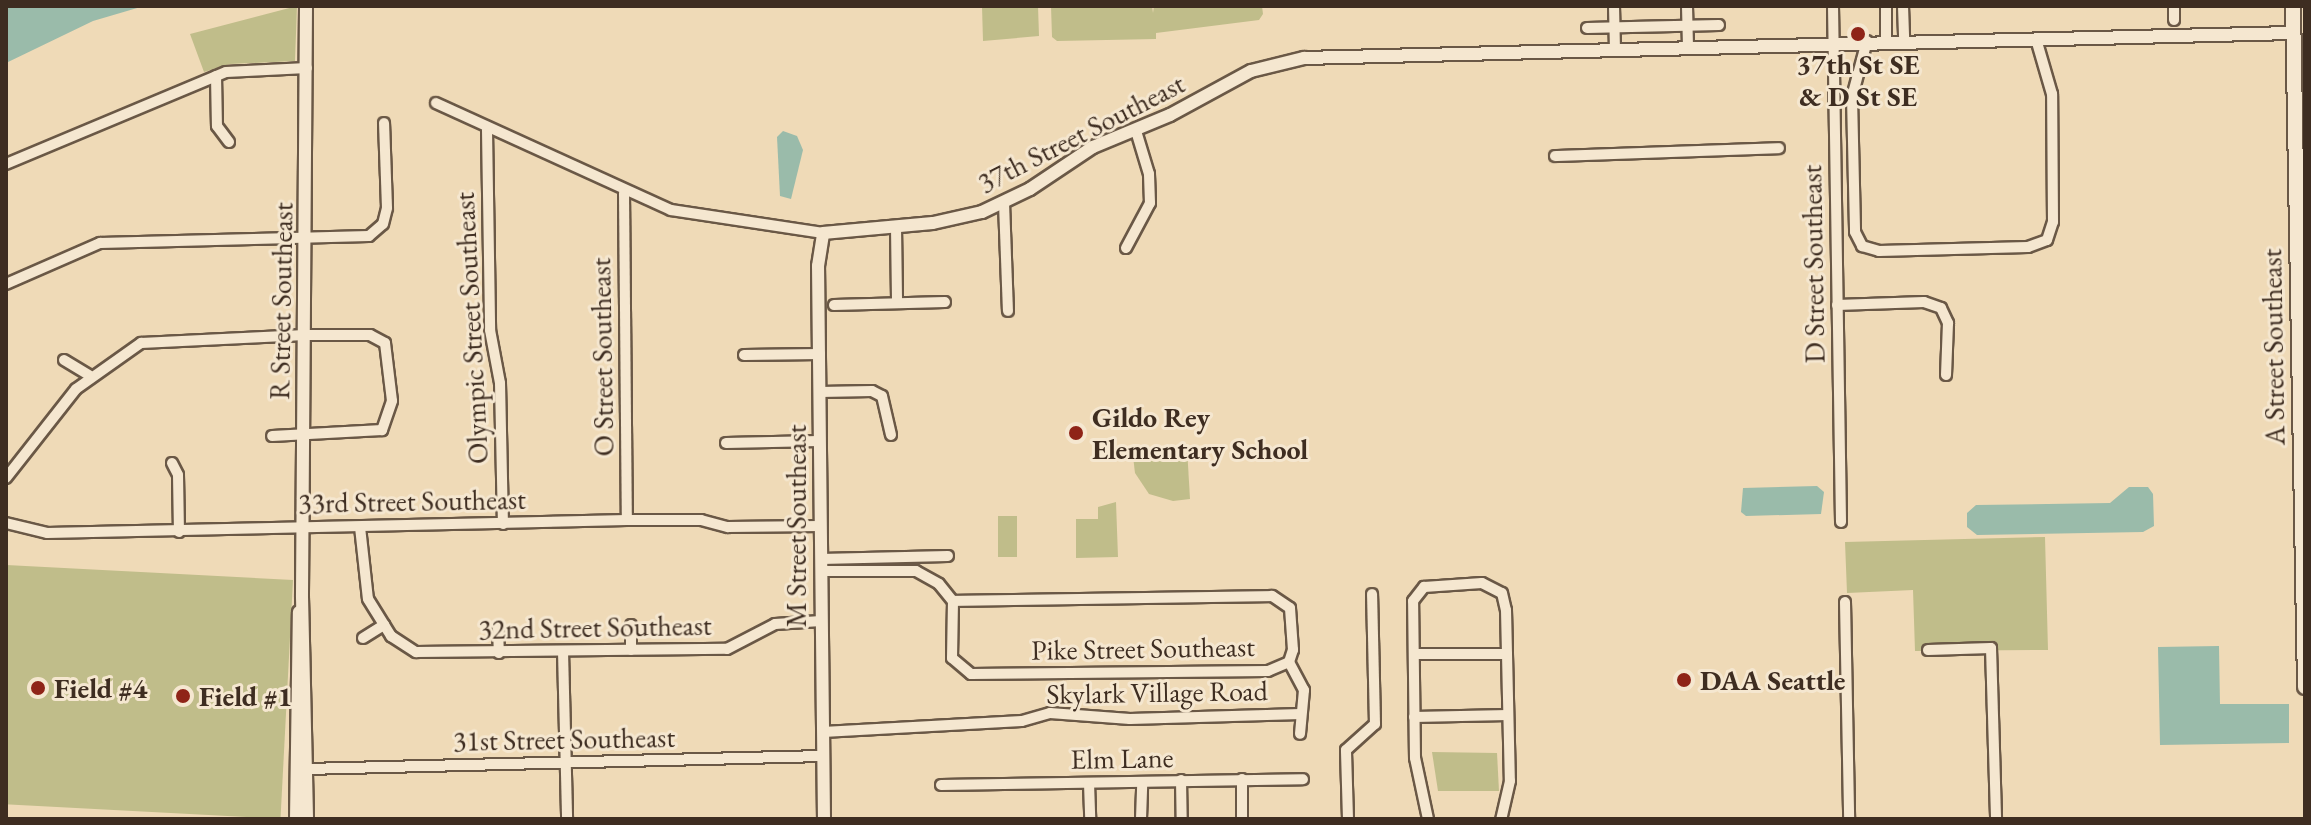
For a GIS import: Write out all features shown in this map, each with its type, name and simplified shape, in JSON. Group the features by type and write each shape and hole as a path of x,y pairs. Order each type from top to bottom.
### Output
{"main road":[{"name":"A Street Southeast","path":"2293,6 2305,687"}],"street":[{"path":"1614,6 1615,50"},
{"path":"1687,6 1688,47"},
{"name":"D Street Southeast","path":"1833,6 1841,522"},
{"path":"1886,6 1886,41"},
{"path":"1903,6 1904,41"},
{"path":"2174,6 2174,20"},
{"name":"R Street Southeast","path":"306,11 307,238 302,597 307,819"},
{"path":"1587,28 1719,25"},
{"name":"37th Street Southeast","path":"436,103 624,193 700,218 823,233 949,221 1004,203 1093,147 1136,131 1274,63 1867,41 2293,33"},
{"path":"1867,41 1852,97 1855,232 1862,246 1879,251 2028,247 2047,240 2053,222 2052,104 2036,39"},
{"path":"6,164 216,76 237,70 307,68"},
{"path":"216,76 217,126 229,142"},
{"path":"6,284 100,243 360,238 379,229 387,208 384,123"},
{"name":"Olympic Street Southeast","path":"487,130 490,321 500,383 503,524"},
{"path":"1126,248 1150,203 1149,174 1136,131"},
{"path":"1555,156 1779,148"},
{"name":"O Street Southeast","path":"624,193 627,520"},
{"path":"1004,203 1008,311"},
{"path":"896,227 897,303"},
{"name":"M Street Southeast","path":"823,233 818,266 824,819"},
{"path":"834,305 945,302"},
{"path":"1837,305 1924,302 1941,308 1948,323 1946,375"},
{"path":"6,478 89,375 124,350 159,339 305,335 382,340 391,360 388,423 372,434 272,436"},
{"path":"744,355 820,354"},
{"path":"64,360 89,375"},
{"path":"820,392 872,391 882,396 891,435"},
{"path":"726,443 819,441"},
{"path":"172,463 178,475 179,532"},
{"name":"33rd Street Southeast","path":"6,523 47,533 627,520 701,520 728,527 820,526"},
{"path":"360,527 365,589 384,625 363,638"},
{"path":"821,565 948,556"},
{"path":"821,565 916,571 948,590 953,601"},
{"path":"1428,819 1417,772 1412,611 1416,594 1424,587 1482,583 1499,590 1506,610 1509,788 1501,819"},
{"path":"1348,819 1346,750 1375,724 1372,594"},
{"name":"Pike Street Southeast","path":"1272,596 1291,611 1294,644 1289,662 1268,671 971,674 959,668 951,652 953,601 1272,596"},
{"name":"R Street Southeast","path":"296,819 296,641 302,597"},
{"path":"1845,602 1849,819"},
{"name":"32nd Street Southeast","path":"384,625 412,651 499,653 727,649 775,624 821,621"},
{"path":"631,625 631,650"},
{"path":"498,628 499,653"},
{"path":"1928,650 1991,648 1996,819"},
{"path":"563,651 567,819"},
{"path":"1414,654 1507,654"},
{"path":"1289,662 1304,690 1300,734"},
{"name":"Skylark Village Road","path":"823,732 1022,721 1050,713 1130,719 1301,714"},
{"path":"1414,717 1508,715"},
{"name":"31st Street Southeast","path":"306,769 824,756"},
{"path":"1242,779 1242,819"},
{"name":"Elm Lane","path":"941,785 1303,779"},
{"path":"1181,780 1182,819"},
{"path":"1141,819 1142,782"},
{"path":"1089,783 1090,819"}],"shaded area":[{"path":"6,6 144,6 93,21 6,63"},
{"path":"297,6 295,61 230,64 204,72 190,34"},
{"path":"982,6 1038,6 1039,36 983,41"},
{"path":"1051,6 1152,6 1153,13 1154,6 1262,6 1263,14 1259,20 1156,33 1156,39 1057,41 1052,37"},
{"path":"783,131 797,136 803,150 791,199 780,196 777,137"},
{"path":"1132,448 1187,448 1190,499 1173,501 1149,494 1135,473"},
{"path":"1817,486 1824,492 1821,514 1746,516 1741,512 1743,488"},
{"path":"2129,487 2148,487 2153,494 2154,526 2143,532 1977,535 1967,527 1967,513 1976,505 2110,503"},
{"path":"1116,502 1118,557 1076,558 1076,519 1098,519 1098,507"},
{"path":"998,516 1017,516 1017,557 998,557"},
{"path":"2045,537 2048,650 1915,651 1913,590 1847,593 1845,542"},
{"path":"6,565 293,580 280,819 6,804"},
{"path":"2219,646 2220,704 2289,704 2289,743 2160,745 2158,647"},
{"path":"1432,752 1497,753 1499,791 1438,791"}],"place":[{"name":"37th St SE & D St SE","path":"1858,34"},
{"name":"Gildo Rey Elementary School","path":"1076,433"},
{"name":"DAA Seattle","path":"1684,680"},
{"name":"Field #4","path":"38,688"},
{"name":"Field #1","path":"183,696"}]}
